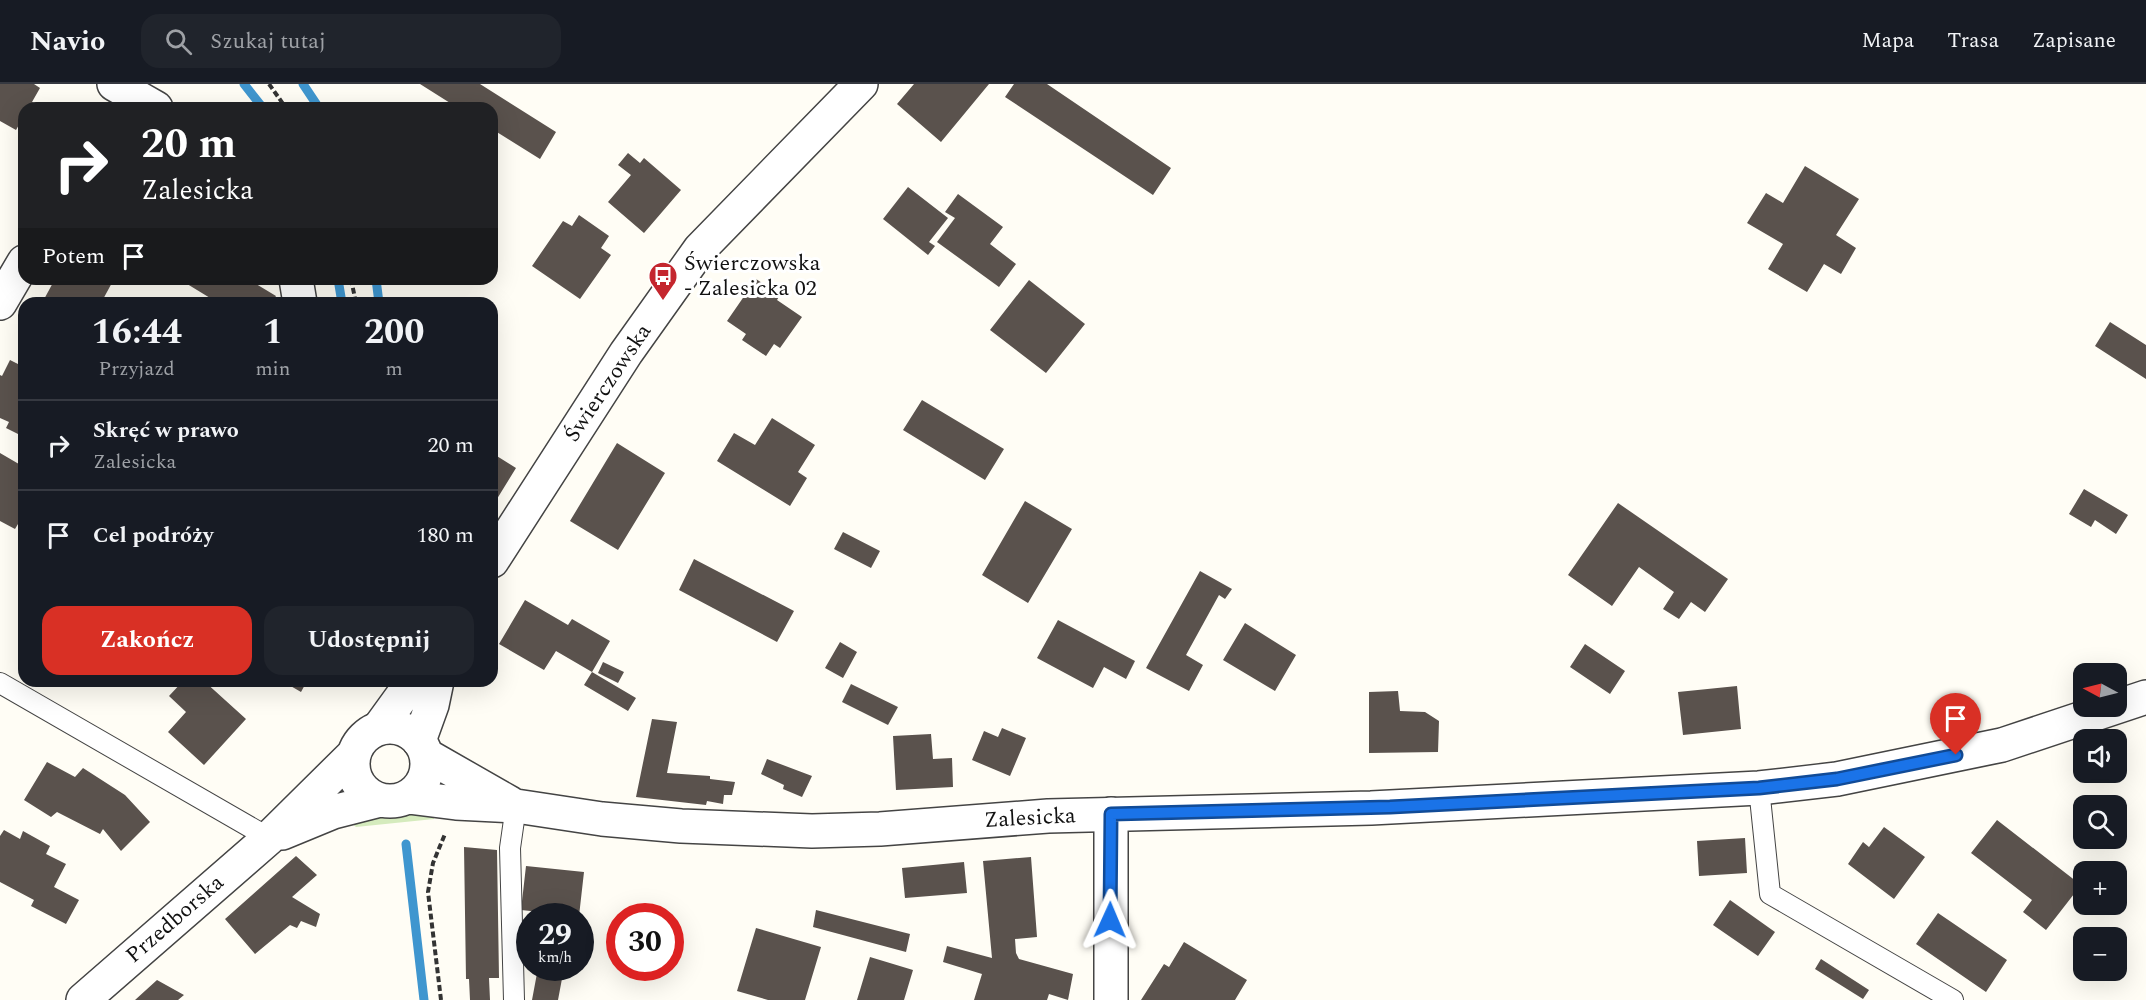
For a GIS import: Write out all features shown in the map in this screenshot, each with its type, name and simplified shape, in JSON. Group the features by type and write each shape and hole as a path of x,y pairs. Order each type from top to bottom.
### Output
{"street":[{"name":"Świerczowska","path":"498,552 626,353 700,249 861,84"},
{"path":"118,94 140,102"},
{"path":"0,303 18,272"},
{"path":"409,687 379,728 359,742 354,754 354,777 360,787 394,798 424,779 427,767 422,748 436,687"},
{"name":"Zalesicka","path":"394,798 516,806 602,819 681,826 800,831 880,830 1048,816 1383,807 1759,788 1837,779 2002,745 2146,698"},
{"path":"379,728 401,729 422,748"},
{"name":"Zalesicka","path":"422,748 516,806"},
{"name":"Przedborska","path":"83,1000 269,838 354,754"},
{"name":"Przedborska","path":"269,838 333,812 394,798"},
{"path":"1111,814 1111,1000"}],"lane":[{"path":"0,683 269,838"},
{"path":"1759,788 1770,894 1953,1000"},
{"path":"514,1000 510,848 516,806"}],"path":[{"path":"269,84 282,102"},
{"path":"441,1000 428,878 448,825"}],"green space":[{"path":"435,812 434,819 356,827 349,821"}],"building":[{"path":"0,84 34,84 40,88 32,102 18,102 16,130 0,121"},
{"path":"420,84 480,84 556,132 540,159 498,133 498,102 448,102"},
{"path":"914,84 989,84 941,142 897,104"},
{"path":"1014,84 1047,84 1171,168 1153,195 1005,97"},
{"path":"628,153 640,163 644,158 681,190 644,233 608,202 631,175 618,165"},
{"path":"1805,166 1859,199 1836,235 1856,248 1841,274 1824,264 1807,292 1768,269 1783,244 1747,223 1766,193 1783,203"},
{"path":"908,187 948,218 929,242 935,246 928,255 883,219"},
{"path":"958,194 1003,227 990,244 1016,264 999,287 937,242 955,218 945,212"},
{"path":"579,215 609,236 601,248 611,255 580,299 532,266 563,221 572,226"},
{"path":"756,279 780,295 777,300 802,317 780,348 774,344 766,356 742,340 746,334 727,321"},
{"path":"1029,280 1085,324 1046,373 990,330"},
{"path":"52,285 111,285 104,297 45,297"},
{"path":"189,285 258,285 276,296 275,297 208,297"},
{"path":"2110,322 2146,345 2146,379 2095,346"},
{"path":"10,360 18,364 18,434 6,428 9,422 0,418 0,375 2,376"},
{"path":"922,400 1004,449 985,480 903,430"},
{"path":"772,418 815,445 798,472 807,478 790,506 717,461 734,433 755,445"},
{"path":"617,443 665,473 618,550 570,521"},
{"path":"0,453 18,464 18,524 15,529 0,521"},
{"path":"498,457 516,468 498,497"},
{"path":"2084,489 2128,515 2116,534 2095,520 2091,527 2069,514"},
{"path":"1025,501 1072,529 1028,603 982,575"},
{"path":"1618,503 1728,579 1705,612 1691,602 1679,619 1663,609 1674,592 1639,567 1612,606 1568,575"},
{"path":"843,532 880,551 871,568 834,549"},
{"path":"694,559 794,611 777,642 679,590"},
{"path":"1200,571 1232,589 1225,599 1219,595 1186,655 1203,665 1189,691 1146,668"},
{"path":"525,600 568,625 572,619 610,641 592,672 556,651 544,670 499,644"},
{"path":"1058,620 1135,661 1126,679 1104,667 1093,688 1037,658"},
{"path":"1245,623 1296,655 1275,691 1223,660"},
{"path":"840,642 857,652 843,678 825,668"},
{"path":"1585,644 1625,671 1610,694 1570,667"},
{"path":"603,662 624,672 618,683 598,673"},
{"path":"592,672 636,698 628,711 584,685"},
{"path":"851,684 898,707 888,725 842,702"},
{"path":"1737,686 1741,729 1683,735 1678,692"},
{"path":"177,687 211,687 246,719 204,765 168,732 186,712 169,696"},
{"path":"292,687 304,687 301,692"},
{"path":"1398,691 1400,711 1425,712 1439,721 1438,752 1369,753 1369,692"},
{"path":"652,719 677,722 667,773 710,776 710,779 735,782 732,795 724,795 723,804 707,801 706,805 636,797"},
{"path":"1002,728 1026,738 1010,776 972,760 984,731 998,737"},
{"path":"931,734 933,759 952,758 953,787 896,790 893,736"},
{"path":"767,759 812,776 802,797 783,789 784,785 761,774"},
{"path":"47,762 75,777 83,768 125,795 150,822 121,851 103,829 100,834 57,812 51,817 24,800"},
{"path":"1997,820 2073,879 2073,895 2046,930 2023,912 2032,900 1971,853"},
{"path":"1884,827 1925,857 1894,899 1848,864 1863,842 1869,847"},
{"path":"4,830 20,839 23,831 50,846 46,854 66,864 54,887 79,900 66,924 31,906 34,900 0,882 0,836"},
{"path":"1745,838 1747,873 1699,876 1697,841"},
{"path":"464,847 497,850 499,978 489,978 490,1000 470,1000 469,979 466,979"},
{"path":"296,856 317,875 292,897 320,914 316,927 301,921 297,928 290,925 255,954 225,919"},
{"path":"1031,857 1037,937 1015,939 1016,953 1019,959 1073,974 1068,1000 1049,994 1047,1000 974,1000 982,974 943,962 947,946 992,958 983,861"},
{"path":"964,862 967,893 905,898 902,868"},
{"path":"526,866 584,872 580,903 522,903"},
{"path":"1730,900 1775,932 1758,956 1713,925"},
{"path":"816,910 910,934 906,952 813,927"},
{"path":"1938,913 2007,960 1986,992 1916,944"},
{"path":"756,928 821,947 805,1000 768,1000 737,991"},
{"path":"1184,942 1247,980 1235,1000 1141,1000 1164,964 1169,967"},
{"path":"870,957 913,970 904,1000 857,1000"},
{"path":"1821,959 1869,990 1863,999 1815,969"},
{"path":"157,980 184,995 178,1000 135,1000"},
{"path":"536,981 562,981 558,1000 532,1000"}],"waterway":[{"path":"244,84 258,102"},
{"path":"303,84 315,102"},
{"path":"339,285 341,297"},
{"path":"377,285 378,297"},
{"path":"406,844 424,1000"}],"place":[{"name":"Świerczowska - Zalesicka 02","path":"663,302"}],"route":[{"path":"1110,920 1111,814 1390,807 1759,788 1837,779 1956,755"}]}
